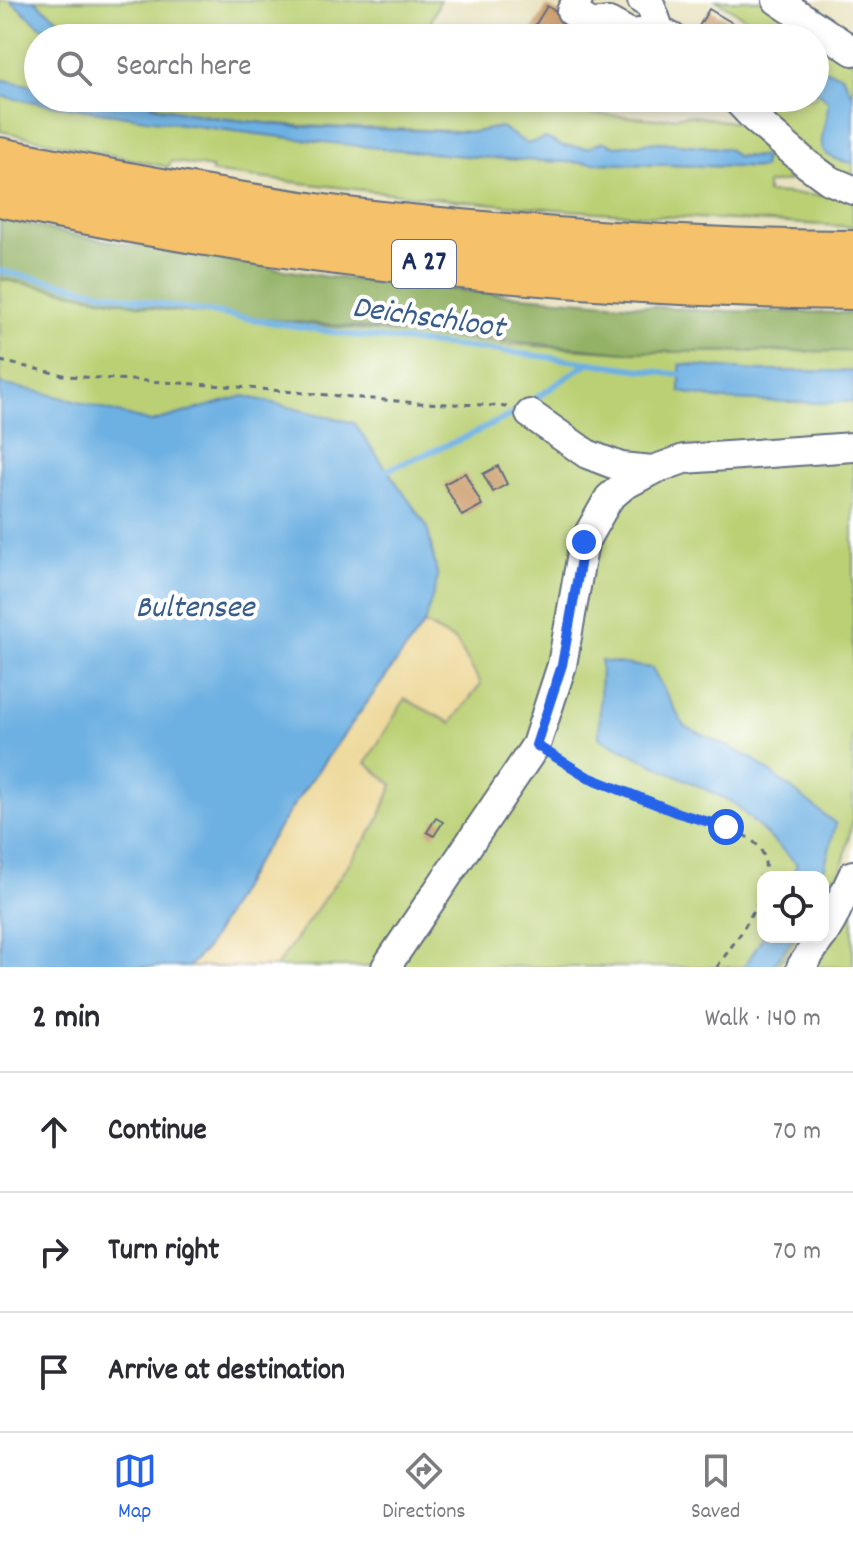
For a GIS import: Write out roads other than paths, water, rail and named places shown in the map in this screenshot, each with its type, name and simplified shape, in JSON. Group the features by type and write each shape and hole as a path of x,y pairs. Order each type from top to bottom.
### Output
{"highway":[{"name":"A 27","path":"0,158 314,213 429,227 719,249 853,251"},
{"name":"A 27","path":"0,196 205,235 462,268 615,281 853,289"}],"street":[{"path":"578,0 571,11 592,24 609,22 620,12"},
{"path":"642,0 650,4 661,24"},
{"path":"777,0 813,24"},
{"path":"829,35 853,51"},
{"path":"748,112 807,164 829,180 853,190"},
{"path":"521,411 587,454 621,467 653,470"},
{"path":"386,967 536,745 562,665 584,542 609,498 623,486 653,470 684,459 853,447"},
{"path":"829,925 853,875"},
{"path":"801,967 817,943"}],"water":[{"path":"10,0 34,0 64,24 38,24"},
{"path":"829,71 842,75 853,96 853,163 828,155 823,149"},
{"path":"0,79 24,84 24,100 0,96"},
{"path":"98,112 185,112 301,127 474,132 501,127 527,144 546,138 562,146 587,148 603,142 616,146 660,142 728,149 736,156 764,157 763,168 493,158 291,138"},
{"path":"680,364 758,371 853,371 853,401 723,400 680,392"},
{"name":"Bultensee","path":"0,384 151,422 244,396 354,423 427,526 438,578 424,624 303,791 252,868 206,949 188,967 0,967"},
{"path":"601,661 652,668 684,726 752,758 836,824 824,871 794,871 797,864 734,803 599,738"},
{"path":"759,943 789,943 772,967 744,967"}],"waterway":[{"name":"Deichschloot","path":"0,271 164,305 351,335 688,376"},
{"path":"387,470 511,415 588,363"}]}
